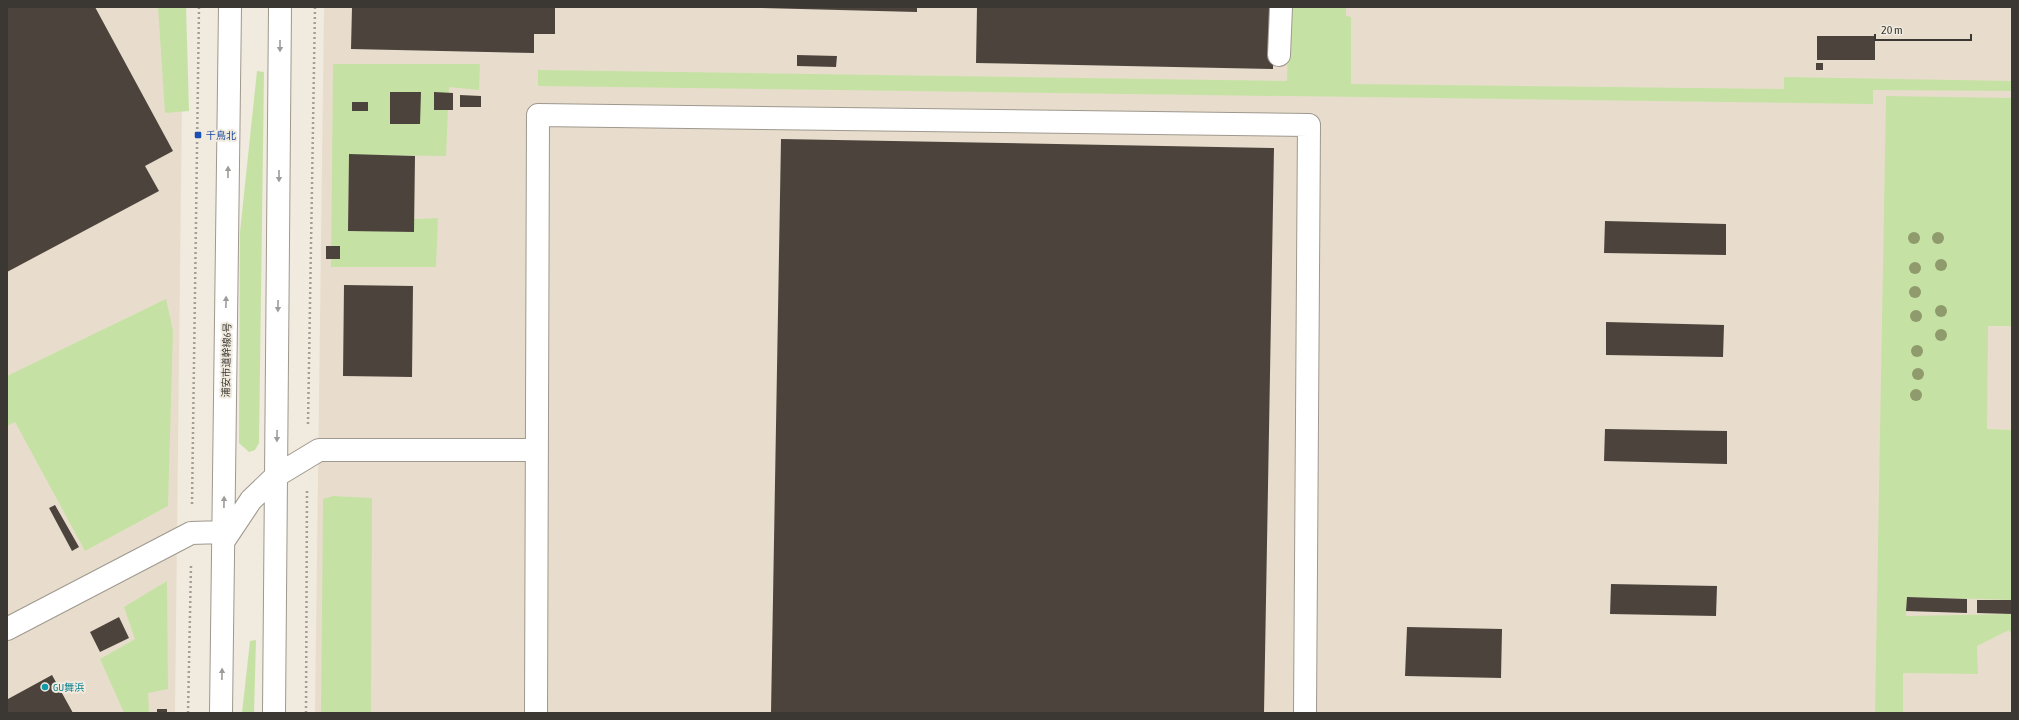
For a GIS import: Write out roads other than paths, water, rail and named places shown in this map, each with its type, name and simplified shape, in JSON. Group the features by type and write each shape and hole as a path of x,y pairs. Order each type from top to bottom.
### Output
{"street":[{"name":"浦安市道幹線6号","path":"221,713 230,7"},
{"path":"274,713 280,7"},
{"path":"1279,55 1281,7"},
{"path":"536,713 538,115 1309,125 1305,713"},
{"path":"7,629 191,533 223,537 251,500 276,476 319,450 537,450"}],"place":[{"name":"千鳥北","path":"198,135"},
{"name":"GU舞浜","path":"45,687"}]}
